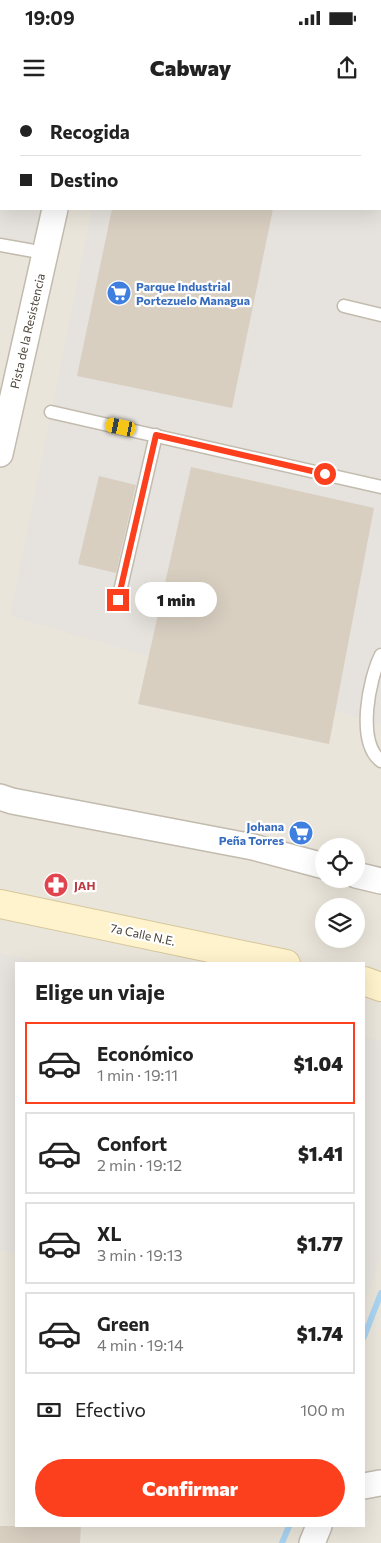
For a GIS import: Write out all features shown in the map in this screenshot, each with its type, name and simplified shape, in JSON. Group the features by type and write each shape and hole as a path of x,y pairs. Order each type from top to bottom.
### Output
{"street":[{"name":"Pista de la Resistencia","path":"0,454 55,210"},
{"path":"0,797 12,801 253,847 315,864"},
{"path":"365,878 381,882"},
{"name":"7a Calle N.E.","path":"0,904 276,962"},
{"path":"365,981 381,987"},
{"path":"312,1543 319,1527"}],"lane":[{"path":"0,245 45,253"},
{"path":"344,306 381,315"},
{"path":"51,412 381,487"},
{"path":"118,600 156,435"},
{"path":"381,655 368,693 367,708 368,736 372,751 381,761"}],"shaded area":[{"path":"0,210 381,210 381,1543 0,1543"},
{"path":"0,210 53,210 45,253 0,246"},
{"path":"92,210 381,210 381,724 10,616"},
{"path":"0,953 37,962 15,962 15,1254 0,1250"},
{"path":"365,1037 381,1041 381,1255 365,1301"}],"building":[{"path":"112,210 273,210 232,408 77,376"},
{"path":"191,467 374,508 329,744 138,704"},
{"path":"99,476 136,485 116,573 78,564"},
{"path":"0,1526 81,1527 80,1543 0,1543"}],"waterway":[{"path":"365,1334 381,1293"},
{"path":"282,1543 289,1527"}],"place":[{"name":"Parque Industrial Portezuelo Managua","path":"119,293"},
{"name":"Johana Peña Torres","path":"301,833"},
{"name":"JAH","path":"56,885"}],"route":[{"path":"118,600 156,435 325,474"}]}
